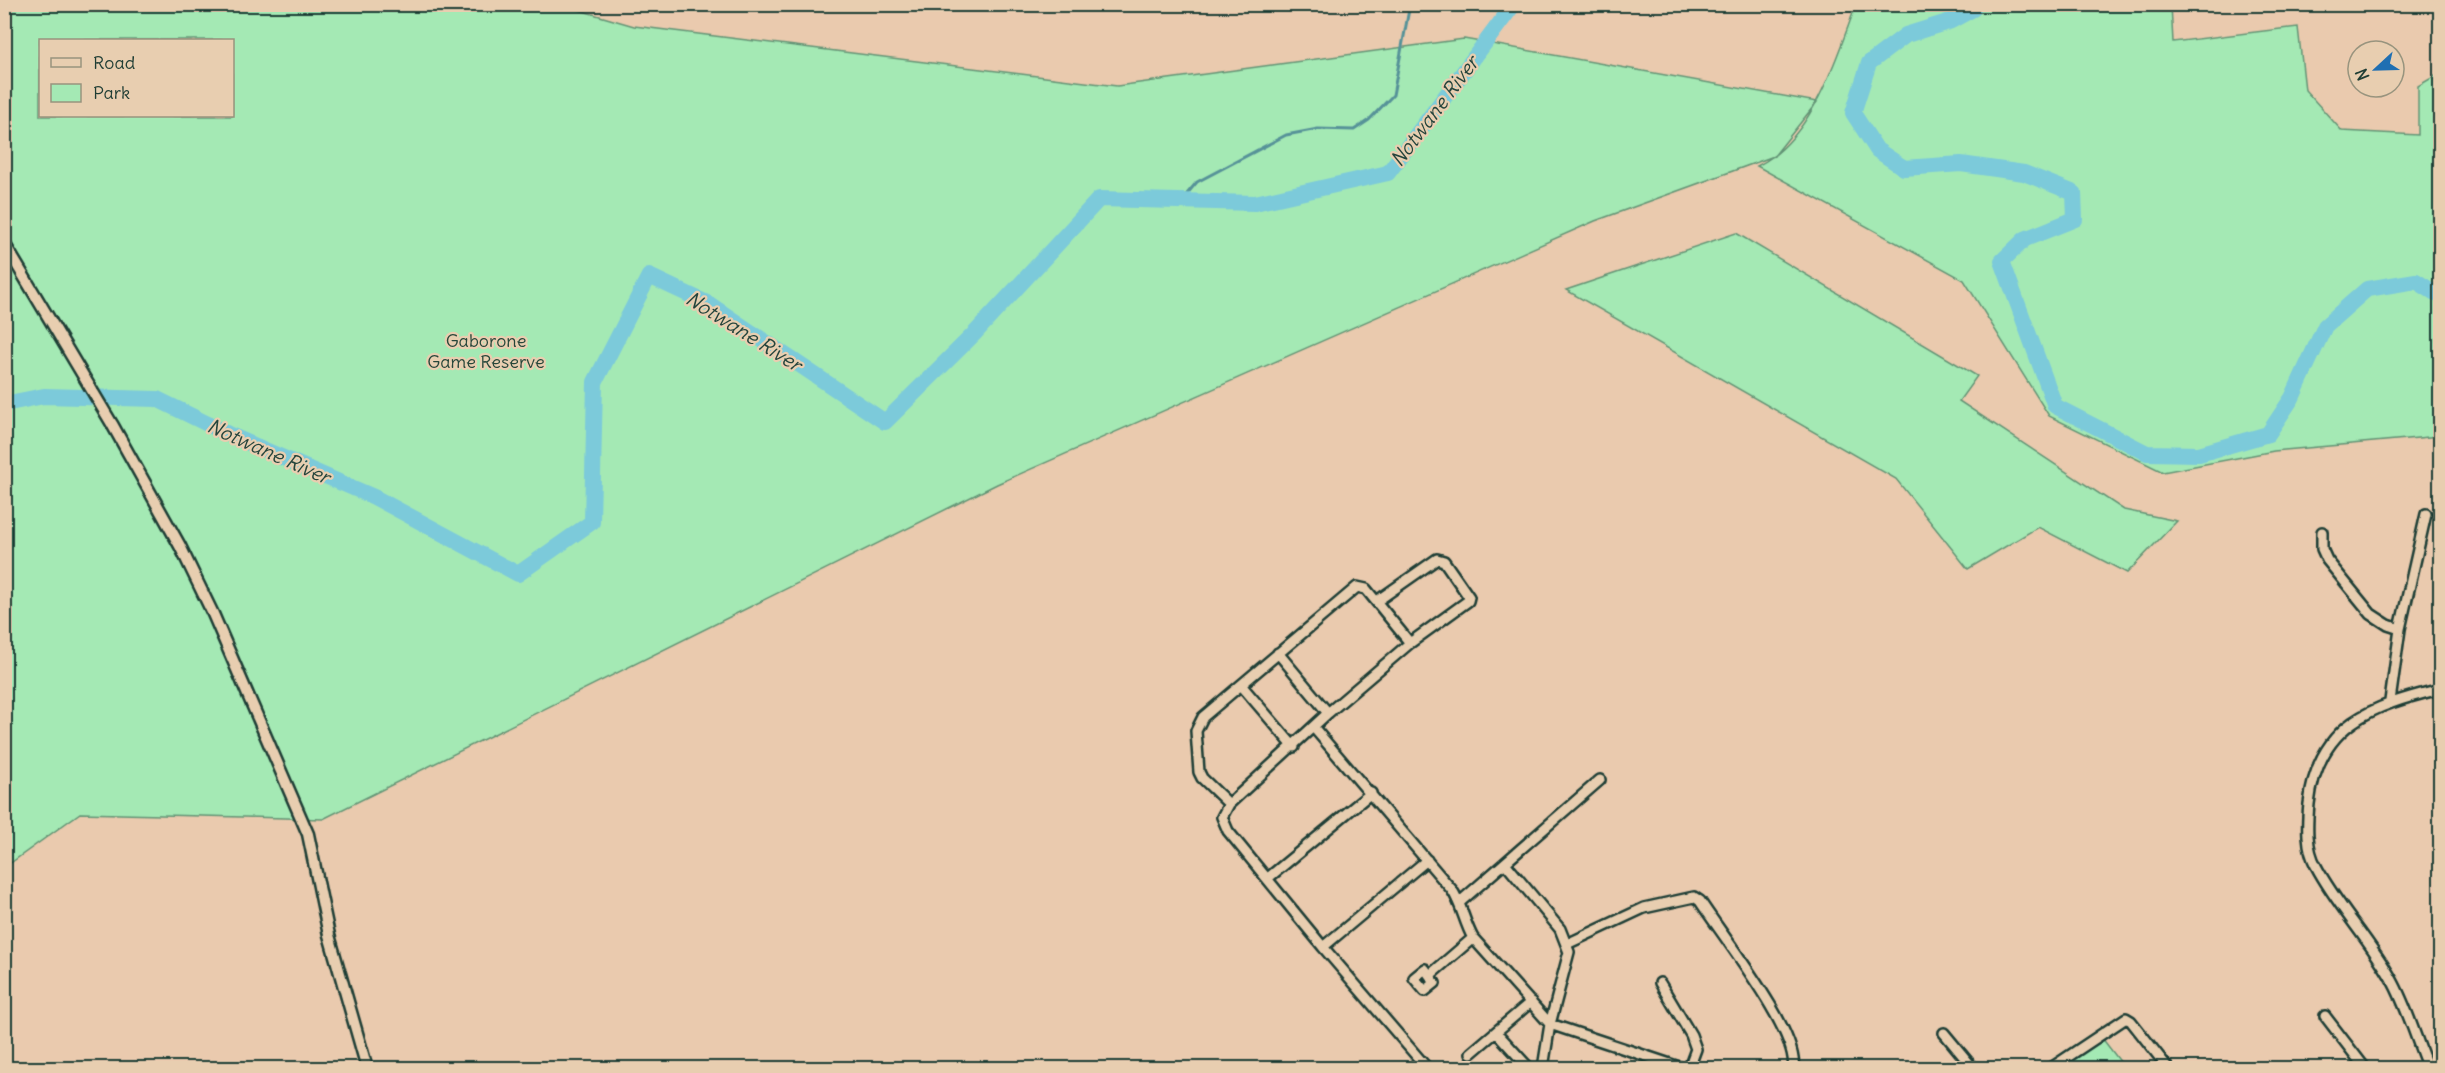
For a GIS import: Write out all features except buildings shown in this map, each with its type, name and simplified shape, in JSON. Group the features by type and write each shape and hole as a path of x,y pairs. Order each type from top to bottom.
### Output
{"street":[{"path":"4,243 112,424 180,546 213,614 308,834 329,935 367,1068"},
{"path":"2390,701 2400,629 2426,514"},
{"path":"2322,532 2322,549 2326,560 2372,614 2388,625 2400,629"},
{"path":"1377,601 1434,560 1444,561 1468,594 1469,600 1410,644 1328,713 1294,747 1229,804 1222,817 1224,824 1323,947 1428,1068"},
{"path":"1229,804 1202,778 1198,765 1196,731 1203,717 1357,587 1366,589 1410,644"},
{"path":"1278,653 1328,713"},
{"path":"1241,684 1294,747"},
{"path":"2428,1068 2394,982 2374,949 2319,871 2308,845 2313,777 2321,759 2348,724 2390,701 2440,689"},
{"path":"1314,728 1371,793 1460,902 1466,926 1473,938 1550,1024 1665,1066 1682,1068"},
{"path":"1460,902 1600,780"},
{"path":"1268,878 1371,793"},
{"path":"1323,947 1427,860"},
{"path":"1505,863 1560,929 1569,952 1550,1024 1543,1068"},
{"path":"1567,944 1644,908 1694,897 1700,901 1771,1006 1794,1059 1793,1068"},
{"path":"1431,975 1473,938"},
{"path":"1660,983 1691,1035 1696,1049 1689,1068"},
{"path":"1471,1053 1531,1002"},
{"path":"2325,1016 2365,1068"},
{"path":"2051,1068 2126,1018 2131,1021 2168,1068"},
{"path":"1496,1032 1529,1068"},
{"path":"1944,1033 1973,1068"}],"green space":[{"name":"Gaborone Game Reserve","path":"5,5 562,5 634,26 1117,86 1464,39 1817,102 1774,156 1595,221 997,484 323,819 80,813 5,867"},
{"path":"1856,5 2171,5 2173,42 2298,27 2305,90 2342,131 2418,135 2418,86 2440,73 2440,436 2274,451 2163,472 2049,416 1964,280 1757,166 1776,154 1807,118 1820,96"},
{"path":"1736,233 1977,376 1959,401 2124,510 2177,521 2127,573 2038,527 1968,569 1896,479 1566,290"},
{"path":"2102,1038 2125,1068 2063,1068"}],"waterway":[{"path":"1181,201 1197,182 1286,135 1318,129 1354,130 1369,120 1393,95 1410,4"},
{"name":"Notwane River","path":"4,404 44,396 157,399 228,434 374,497 518,574 592,522 595,382 649,276 709,304 885,422 975,333 1099,199 1255,203 1388,173 1514,4"},
{"name":"Notwane River","path":"1973,4 1973,9 1951,21 1906,35 1869,63 1853,113 1877,150 1904,168 1961,164 2024,173 2074,193 2075,219 2025,239 2002,261 2055,406 2147,453 2199,454 2268,434 2292,398 2325,326 2367,289 2416,281 2440,296"}]}
